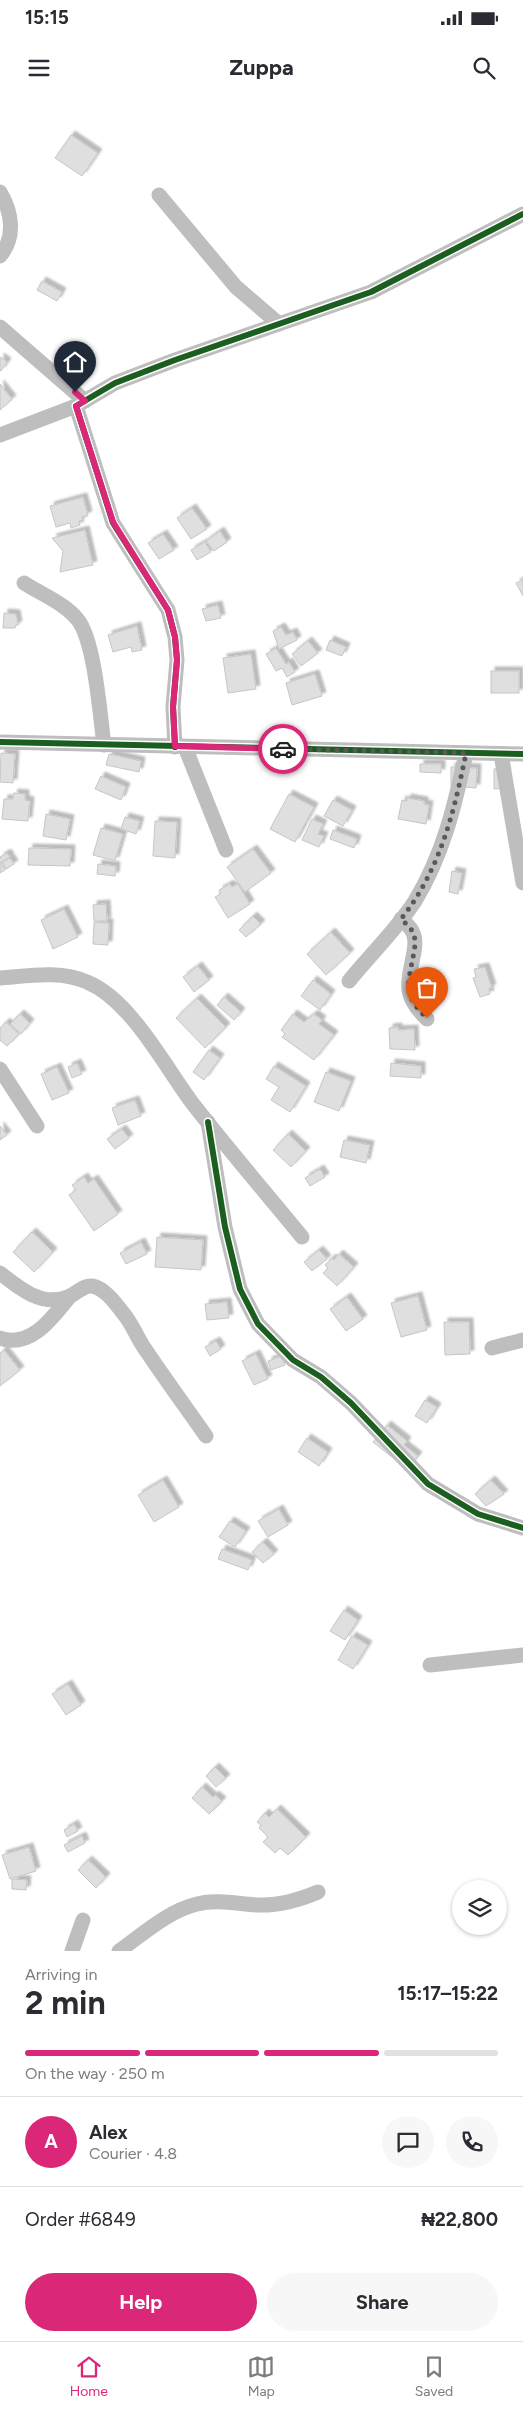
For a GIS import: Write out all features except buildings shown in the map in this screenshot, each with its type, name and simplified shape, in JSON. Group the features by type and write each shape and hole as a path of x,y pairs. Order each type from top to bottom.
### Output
{"street":[{"path":"0,192 11,214 6,248 0,256"},
{"path":"159,195 236,287 280,324"},
{"path":"0,435 81,404 115,383 370,292 523,214"},
{"path":"0,327 81,404 113,522 168,610 175,637 177,660 173,707 180,747 226,850"},
{"path":"24,583 70,612 78,621 90,656 104,745"},
{"path":"0,742 523,754"},
{"path":"349,981 414,903 430,873 454,811 466,753"},
{"path":"501,754 523,882"},
{"path":"401,919 414,934 415,944 408,986 409,996 415,1007 427,1018"},
{"path":"0,978 57,974 87,982 130,1015 208,1122 302,1237"},
{"path":"0,1070 37,1126"},
{"path":"208,1122 225,1228 240,1289 258,1324 293,1360 321,1377 351,1403 428,1484 478,1514 523,1528"},
{"path":"0,1273 19,1288 41,1300 70,1296"},
{"path":"0,1338 6,1340 22,1339 34,1334 54,1317 70,1296 82,1288 92,1286 103,1290 125,1314 142,1344 206,1436"},
{"path":"492,1348 523,1340"},
{"path":"430,1665 523,1655"},
{"path":"119,1951 176,1912 198,1903 229,1901 260,1905 295,1902 318,1892"},
{"path":"72,1951 83,1920"}],"cycle path":[{"path":"175,747 173,707 177,660 175,637 168,610 113,523 76,406 115,383 175,360 371,292 523,214"},
{"path":"0,742 523,754"},
{"path":"208,1122 225,1227 240,1289 258,1324 293,1360 321,1377 351,1403 428,1484 478,1514 523,1528"}],"way so far":[{"path":"283,749 466,753 454,811 442,846 414,903 401,919 414,934 415,944 408,986 409,996 415,1007 427,1018"}],"route":[{"path":"75,392 85,401 76,406 113,522 168,610 175,637 177,660 173,707 175,746 283,749"}]}
